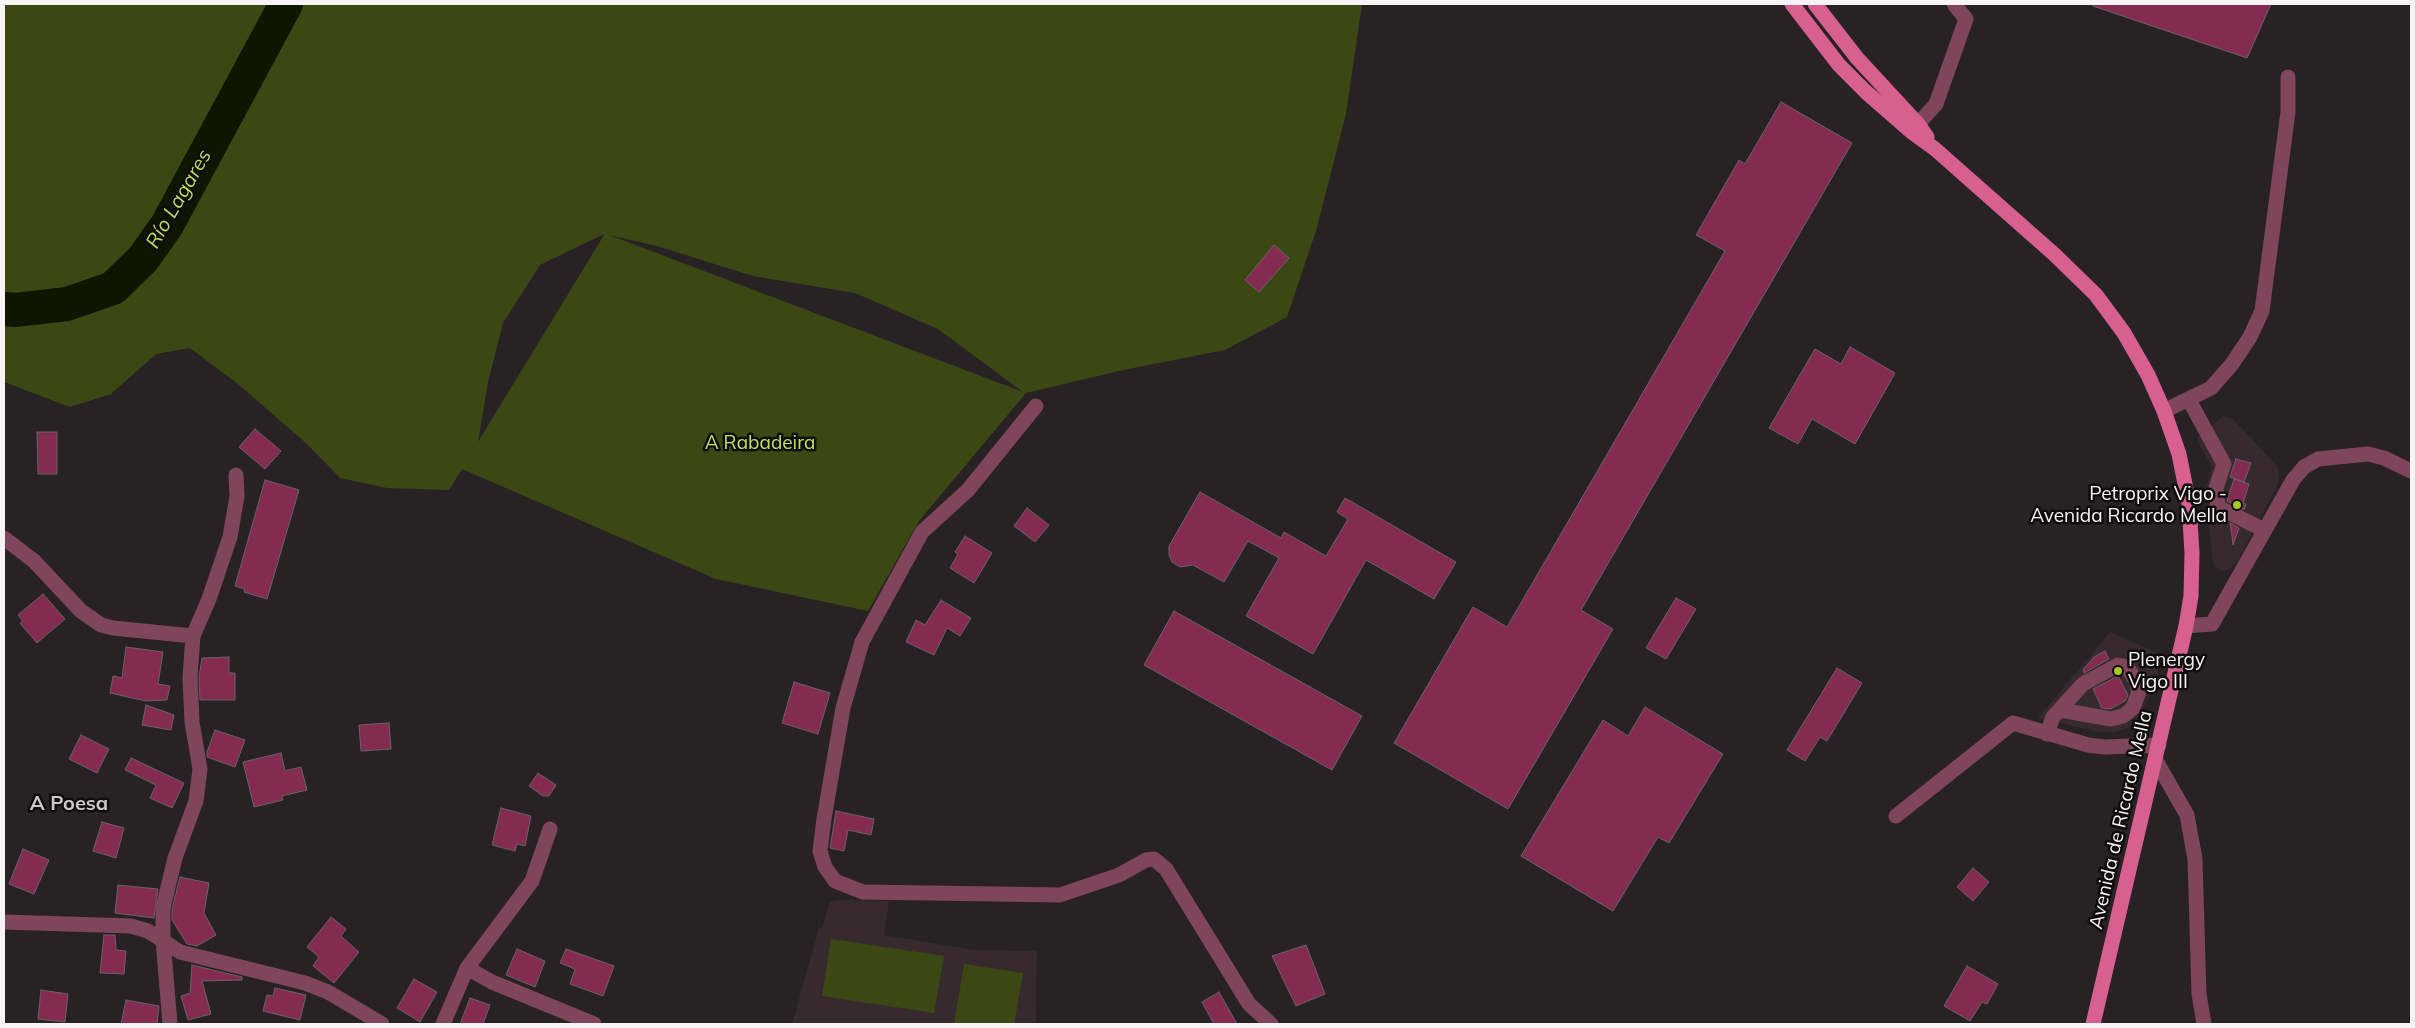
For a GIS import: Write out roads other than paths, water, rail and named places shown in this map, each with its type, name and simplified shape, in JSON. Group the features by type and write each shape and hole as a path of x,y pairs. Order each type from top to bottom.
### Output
{"main road":[{"path":"1781,4 1790,17 1824,47"},
{"name":"Avenida de Ricardo Mella","path":"1792,4 1824,47 1866,92 1935,149 2055,255 2096,295 2124,333 2148,374 2164,411 2178,454 2189,504 2192,553 2191,596 2186,626 2093,1024"},
{"path":"1803,4 1814,18 1846,44"},
{"name":"Avenida de Ricardo Mella","path":"1815,4 1846,44 1918,124 1935,149"}],"street":[{"path":"1918,124 1936,104 1966,19 1954,4"},
{"path":"2164,411 2211,388 2232,364 2250,337 2262,311 2288,112 2288,77"},
{"path":"2189,400 2224,464 2216,488 2218,507 2264,530"},
{"path":"1036,406 968,490 922,532 862,642 842,708 820,850 825,867 835,880 863,892 1060,895 1119,875 1146,860 1154,859 1166,869 1249,1004 1271,1024"},
{"path":"2186,626 2212,624 2292,480 2304,467 2318,459 2368,454 2384,458 2411,471"},
{"path":"170,1024 163,940 163,908 168,882 196,801 199,777 192,722 190,677 193,636 209,599 230,538 237,496 236,476"},
{"path":"4,538 34,561 82,611 101,625 113,628 193,636"},
{"path":"2048,734 2053,717 2082,684 2118,665 2127,668 2136,681 2139,691 2132,708 2122,716 2111,719 2060,710"},
{"path":"1896,816 2013,723 2048,734 2104,747 2157,752 2187,815 2195,859 2199,994 2204,1024"},
{"path":"443,1024 467,968 532,881 550,829"},
{"path":"4,922 131,926 148,931 180,952 305,983 328,992 382,1024"},
{"path":"467,968 492,982 594,1024"}],"waterway":[{"name":"Río Lagares","path":"4,309 15,310 67,304 113,288 143,259 167,225 286,4"}],"place":[{"name":"Petroprix Vigo - Avenida Ricardo Mella","path":"2237,505"},
{"name":"Plenergy Vigo III","path":"2118,671"}],"district":[{"name":"A Poesa","path":"69,804"}],"park label":[{"name":"A Rabadeira","path":"760,443"}]}
